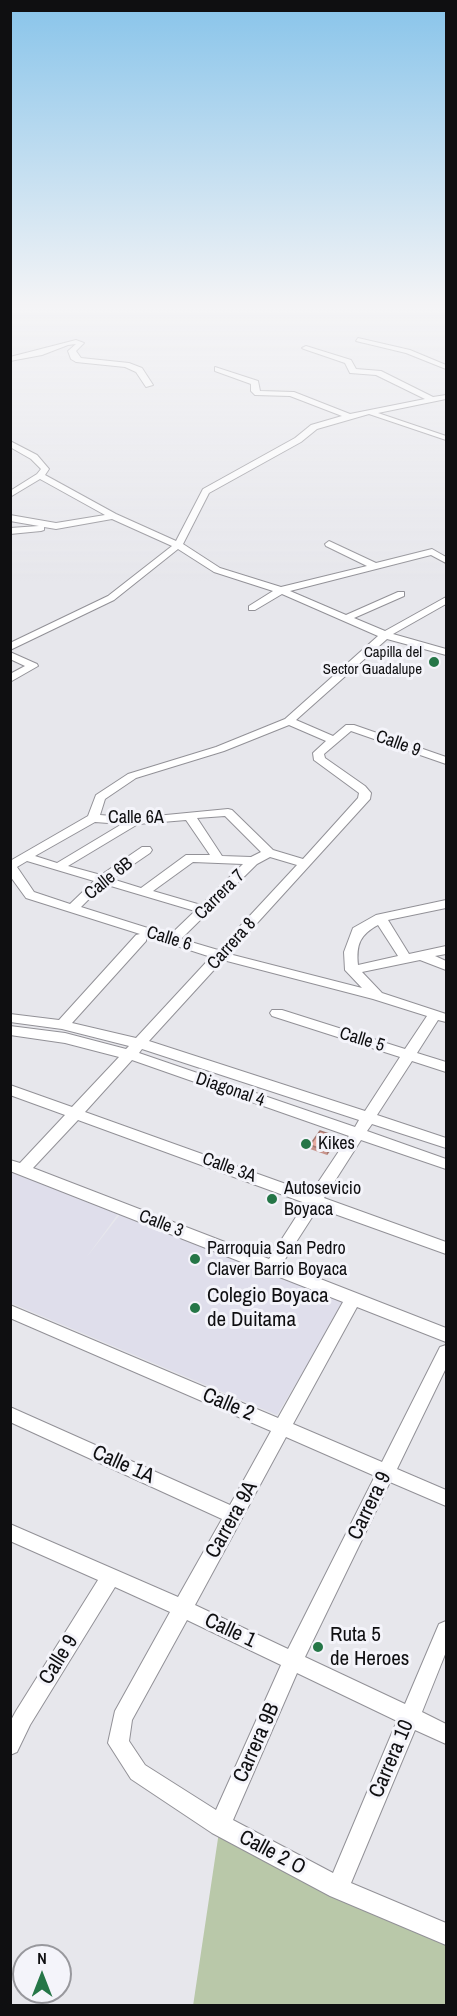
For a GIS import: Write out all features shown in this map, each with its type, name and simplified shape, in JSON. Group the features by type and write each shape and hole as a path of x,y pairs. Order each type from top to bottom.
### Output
{"street":[{"path":"296,396 349,416"},
{"path":"425,396 433,400"},
{"path":"10,648 111,598 178,545 206,491 298,440 314,427 349,416 447,397"},
{"path":"370,412 447,438"},
{"path":"10,495 40,476 45,469 34,457 12,445"},
{"path":"40,476 113,516 178,545 217,570 281,590 386,634 447,652"},
{"path":"10,531 113,516"},
{"path":"10,518 56,526"},
{"path":"329,544 375,566"},
{"path":"252,608 281,590 375,566 432,552 447,560"},
{"path":"346,618 400,594"},
{"path":"93,818 100,797 132,776 220,749 289,721 386,634 447,600"},
{"path":"10,655 33,666 10,679"},
{"path":"289,721 334,740"},
{"name":"Carrera 8","path":"17,1168 75,1113 142,1044 364,799 365,793 361,788 318,757 318,753 350,727"},
{"name":"Calle 9","path":"350,727 447,762"},
{"name":"Calle 6A","path":"10,866 93,818 135,822 224,812 247,829 269,853"},
{"path":"190,816 219,860"},
{"path":"58,867 135,822"},
{"name":"Calle 6B","path":"72,909 102,880 146,850"},
{"path":"269,853 305,863"},
{"name":"Carrera 7","path":"173,940 253,861 269,853"},
{"path":"26,857 204,910"},
{"path":"143,892 190,858 253,861"},
{"name":"Calle 6","path":"10,866 30,895 222,956 377,996 443,1016"},
{"path":"377,996 352,970 350,952 358,931 380,918 447,904"},
{"path":"380,918 406,959"},
{"path":"62,1024 141,938"},
{"path":"352,970 447,950"},
{"path":"420,956 447,966"},
{"name":"Calle 5","path":"277,1013 447,1067"},
{"path":"272,1267 359,1136 408,1054 443,1016"},
{"name":"Diagonal 4","path":"10,1018 62,1024 142,1044 370,1116 447,1143"},
{"name":"Diagonal 4","path":"10,1030 65,1038 131,1055 359,1136 447,1164"},
{"name":"Calle 3A","path":"10,1090 447,1248"},
{"name":"Calle 3","path":"17,1168 447,1335"},
{"name":"Carrera 9A","path":"118,1743 122,1718 353,1299"},
{"name":"Calle 2","path":"10,1311 447,1498"},
{"name":"Carrera 9","path":"293,1660 447,1352"},
{"name":"Calle 1A","path":"10,1414 235,1516"},
{"name":"Calle 1","path":"10,1532 184,1609 447,1734"},
{"name":"Calle 9","path":"10,1746 23,1718 111,1576"},
{"name":"Carrera 10","path":"338,1888 447,1630"},
{"name":"Carrera 9B","path":"220,1825 293,1660"},
{"name":"Calle 2 O","path":"118,1743 138,1772 220,1825 338,1888 447,1934"}],"shaded area":[{"name":"Colegio Boyaca de Duitama","path":"10,1166 118,1214 86,1258 121,1213 346,1301 277,1415 11,1303"}],"green space":[{"path":"220,1825 338,1888 446,1940 446,2005 193,2006"}],"building":[{"path":"320,1131 338,1137 327,1151 310,1145"}],"place":[{"name":"Capilla del Sector Guadalupe","path":"434,662"},
{"name":"Kikes","path":"306,1144"},
{"name":"Autosevicio Boyaca","path":"272,1199"},
{"name":"Parroquia San Pedro Claver Barrio Boyaca","path":"195,1259"},
{"name":"Colegio Boyaca de Duitama","path":"195,1308"},
{"name":"Ruta 5 de Heroes","path":"318,1647"}]}
